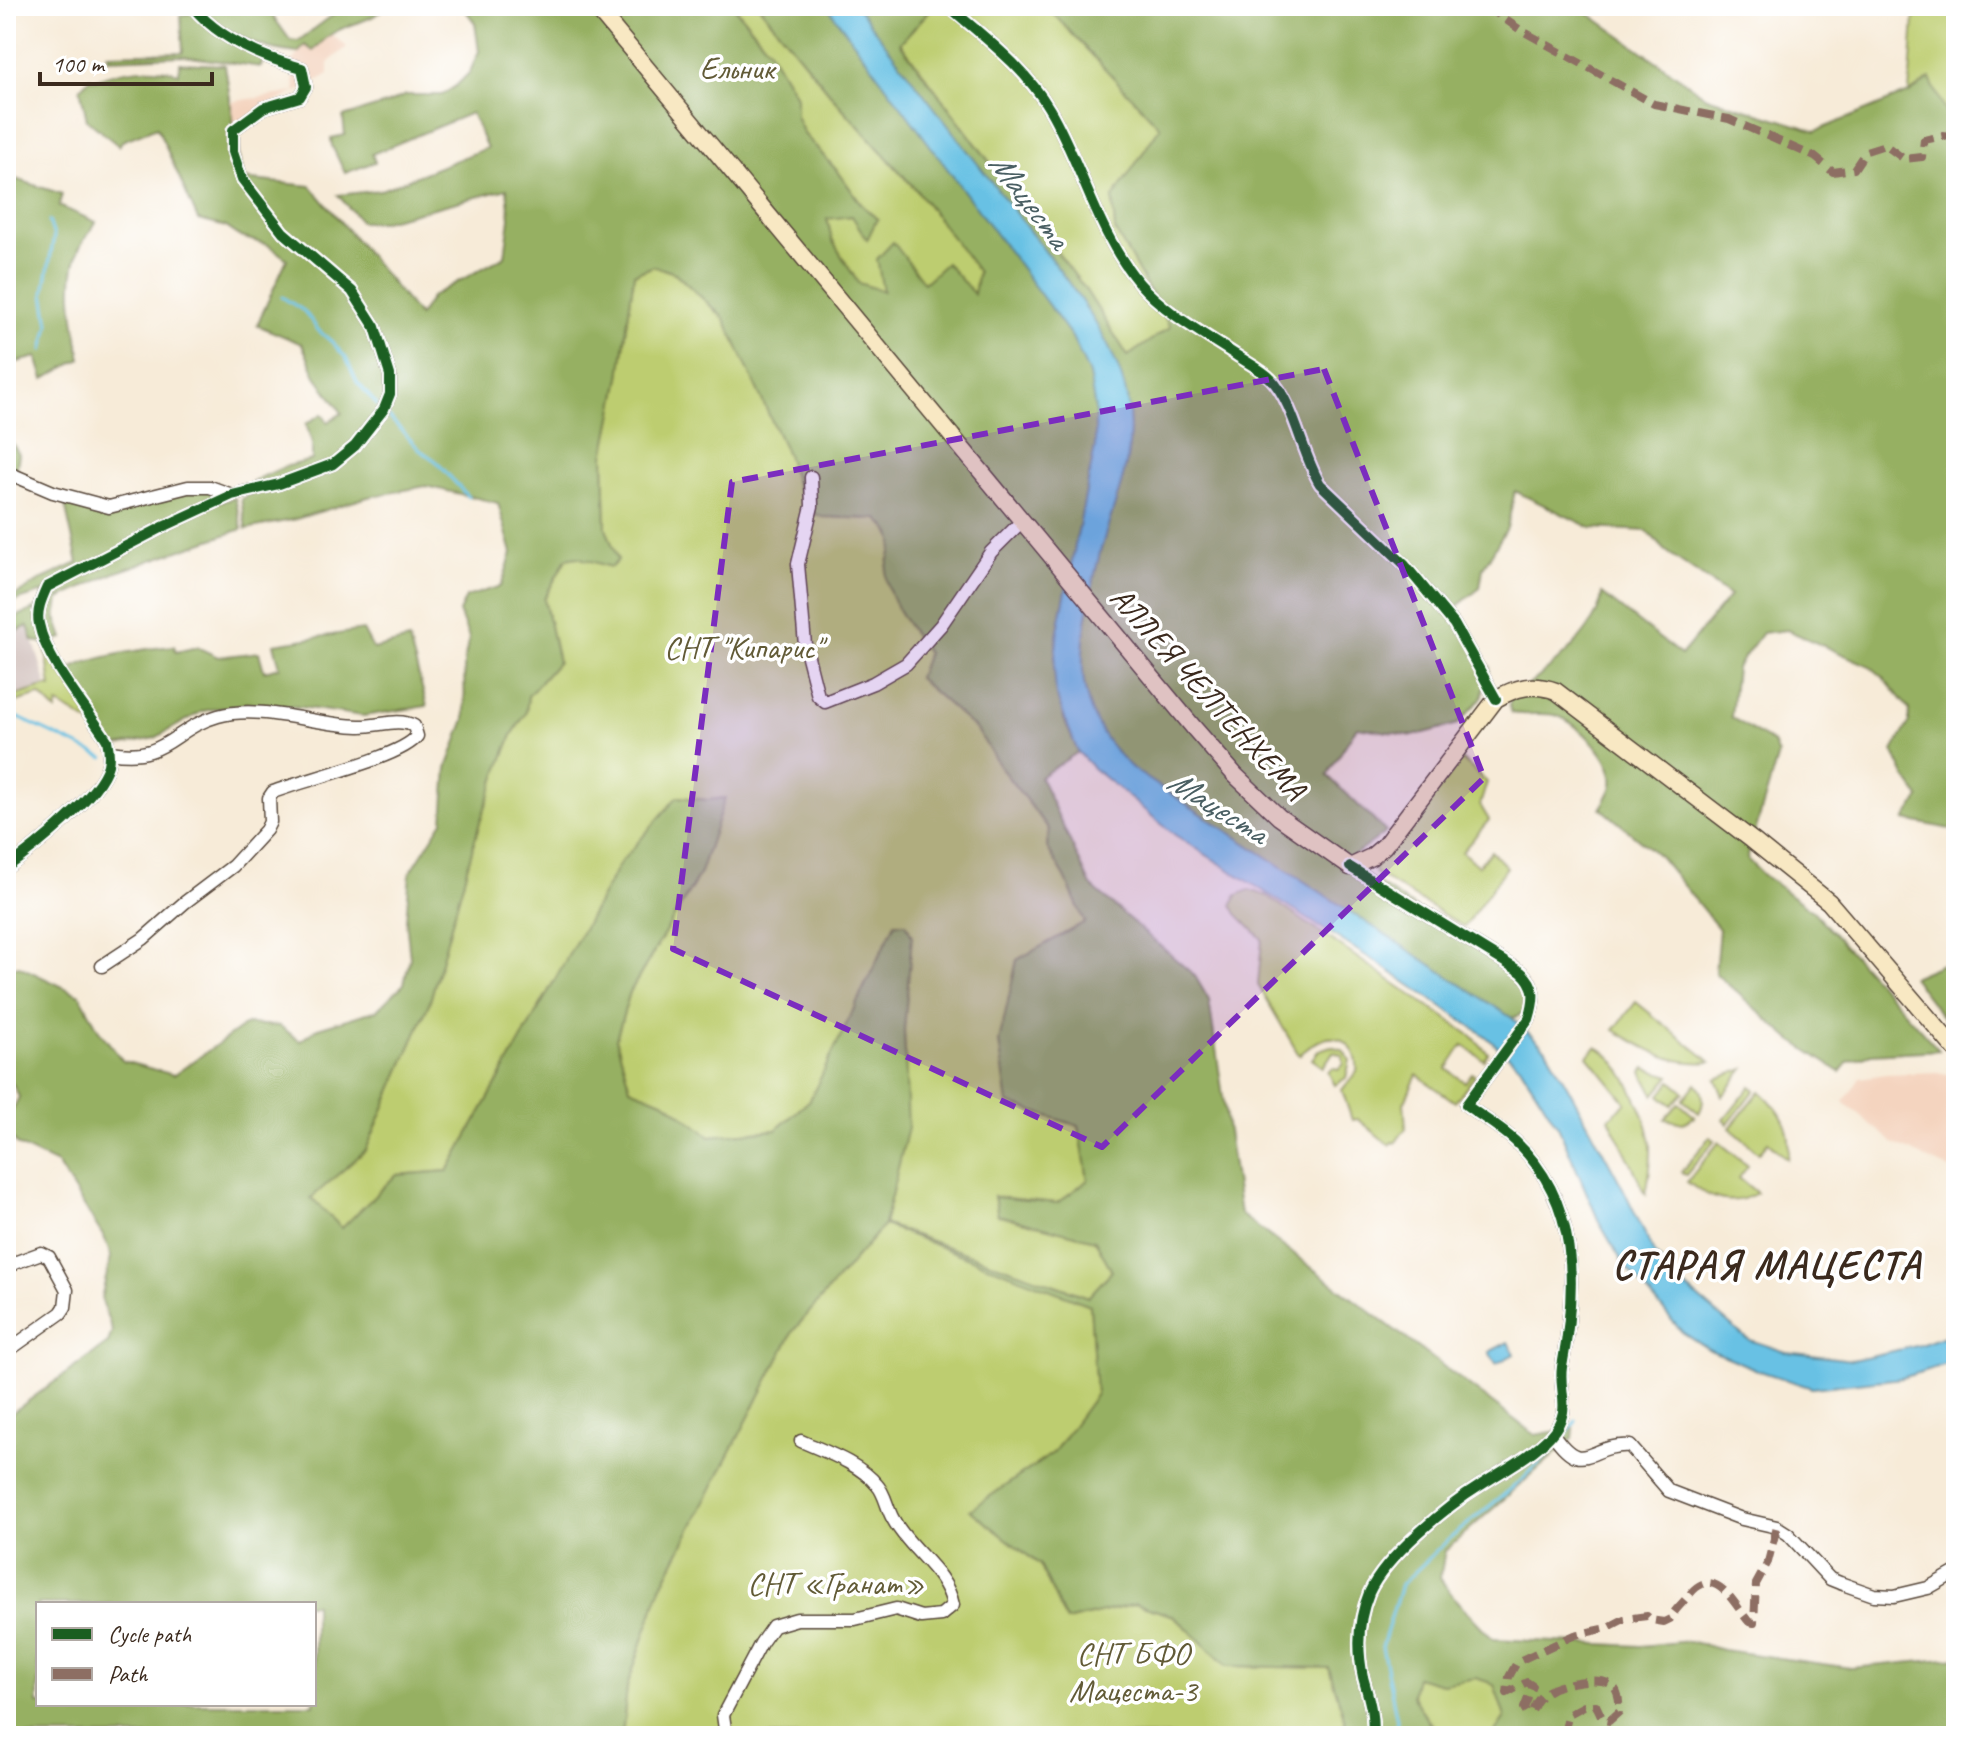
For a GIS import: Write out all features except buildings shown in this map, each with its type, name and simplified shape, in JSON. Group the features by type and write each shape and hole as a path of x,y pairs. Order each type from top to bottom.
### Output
{"main road":[{"name":"АЛЛЕЯ ЧЕЛТЕНХЕМА","path":"595,6 1021,522 1235,775 1279,817 1350,867"},
{"path":"1350,867 1371,857 1384,846 1496,699 1524,686 1541,685 1556,691 1682,786 1840,913 1956,1050"}],"street":[{"path":"6,868 64,822 103,777 110,752 107,740 45,643 38,621 40,603 47,587 232,495 268,488 333,464 355,446 384,409 390,394 390,375 375,327 352,291 283,232 242,179 233,152 233,130 263,108 300,97 306,87 302,68 230,39 213,29 192,6"},
{"path":"948,6 1021,70 1036,89 1051,111 1124,262 1141,285 1201,332 1271,379 1281,393 1320,484 1373,533 1425,588 1454,624 1496,699"},
{"path":"6,472 53,492 109,507 188,487 210,487 232,495"},
{"path":"811,477 812,506 798,564 805,645 818,696 825,702 873,683 906,664 941,625 991,552 1021,522"},
{"path":"102,966 143,939 233,866 266,830 270,822 269,798 273,792 378,757 413,741 417,736 414,726 403,722 360,727 240,713 201,722 157,751 110,752"},
{"name":"АЛЛЕЯ ЧЕЛТЕНХЕМА","path":"1350,867 1521,972 1532,985 1534,1004 1528,1021 1466,1105 1513,1139 1531,1158 1547,1183 1562,1219 1569,1249 1572,1302 1561,1378 1565,1399 1560,1421 1553,1434"},
{"path":"6,1270 14,1263 41,1253 49,1257 67,1290 61,1313 6,1352"},
{"path":"1372,1736 1372,1715 1359,1649 1360,1622 1384,1566 1458,1502 1531,1455 1553,1434 1569,1454 1577,1457 1614,1446 1630,1446 1669,1491 1742,1519 1777,1527 1788,1534 1830,1579 1874,1595 1894,1596 1928,1588 1956,1572"},
{"path":"726,1736 723,1715 773,1626 797,1619 855,1619 896,1609 921,1617 941,1615 953,1605 950,1590 909,1544 892,1518 878,1485 846,1462 801,1441"}],"highlighted area":[{"path":"1324,369 1484,778 1102,1147 673,949 732,482"}],"shaded area":[{"path":"331,34 347,47 329,62 329,74 296,92 291,65 305,44 313,51"},
{"path":"296,92 263,108 233,130 230,102"},
{"path":"29,626 47,686 6,699 6,636"},
{"path":"1937,1072 1956,1076 1956,1166 1949,1169 1893,1143 1844,1102 1860,1078"}],"green space":[{"path":"200,6 268,6 290,40 298,41 345,6 387,6 374,16 333,33 313,51 305,45 298,53 244,39 220,25"},
{"name":"Ельник","path":"459,6 733,6 768,48 796,96 796,116 804,134 877,219 867,240 852,216 827,219 832,240 858,283 883,291 877,259 893,242 924,283 946,263 974,294 978,272 918,192 837,102 759,6 827,6 1072,337 1089,374 1095,409 1095,447 1058,630 1054,667 1064,719 1078,752 1040,777 1091,886 1195,976 1209,1000 1240,1214 1535,1435 1574,1428 1573,1438 1445,1551 1440,1578 1455,1599 1493,1639 1641,1646 1689,1641 1723,1650 1851,1668 1956,1658 1956,1736 1492,1736 1505,1717 1494,1684 1476,1678 1442,1684 1416,1677 1412,1695 1430,1725 1447,1736 1328,1736 1346,1723 1329,1668 1227,1666 1174,1616 1136,1604 1066,1621 1040,1565 970,1510 1053,1453 1096,1394 1090,1305 884,1225 793,1331 661,1587 627,1687 622,1736 6,1736 6,1420 108,1343 112,1331 101,1298 111,1257 105,1239 57,1164 19,1146 6,1132 6,1123 19,1097 12,1083 6,1081 6,968 19,966 80,995 98,1029 123,1061 174,1075 246,1024 280,1026 300,1041 318,1028 377,1010 404,984 410,958 406,920 410,873 443,821 447,768 465,719 464,662 469,638 459,612 466,597 501,586 512,553 498,503 426,486 368,497 296,519 246,529 241,499 256,491 253,481 284,467 312,460 312,442 306,424 322,414 328,422 342,413 316,376 302,344 257,325 287,259 268,245 241,237 226,227 198,220 157,127 122,141 119,146 87,120 80,88 90,78 95,80 126,71 158,69 179,73 180,63 225,65 242,179 311,186 419,316 432,296 505,256 510,218 507,189 380,222 361,222 338,195 381,190 487,148 471,113 372,154 375,162 345,173 331,138 345,135 343,117 406,95 442,95 457,85 470,72 479,51 475,23","holes":["654,266 675,273 725,319 787,454 801,500 809,511 822,517 878,519 891,535 893,547 887,566 887,584 902,616 927,653 918,678 977,730 1001,768 1049,829 1047,847 1065,877 1085,922 1017,960 999,1042 1008,1103 1079,1126 1088,1180 1057,1203 994,1197 998,1215 1095,1240 1112,1271 1088,1297 884,1224 908,1128 904,1030 912,936 906,923 895,923 810,1100 776,1130 710,1136 665,1102 630,1088 616,1039 630,992 699,875 725,798 677,797 620,863 448,1171 396,1175 342,1228 311,1198 366,1150 430,1001 479,825 498,771 512,735 526,713 528,696 558,662 544,599 566,559 577,557 611,567 618,560 606,528 604,456 620,377 634,274"]},
{"path":"734,6 759,6 837,102 918,192 978,272 974,295 924,284 883,291 858,283 832,240 827,218 852,216 877,219 804,134 796,116 796,96 768,48"},
{"path":"856,6 934,6 900,43 1085,289 1128,356 1170,327 1115,230 1113,198 1160,127 1046,6 1578,6 1707,97 1816,131 1909,93 1930,79 1945,111 1956,116 1956,830 1905,820 1920,798 1893,751 1909,723 1909,709 1870,666 1787,630 1762,633 1736,668 1731,717 1773,743 1778,755 1747,859 1763,875 1814,912 1939,1050 1871,1054 1848,1062 1840,1072 1790,1039 1715,973 1719,929 1660,857 1601,808 1611,788 1612,775 1594,743 1574,725 1555,715 1511,713 1511,699 1566,653 1590,625 1602,594 1681,655 1730,596 1666,551 1647,531 1591,528 1515,491 1507,528 1483,568 1480,588 1455,608 1464,631 1490,668 1481,699 1458,724 1413,736 1357,727 1327,775 1386,832 1345,862 1518,975 1529,990 1529,1011 1512,1018 1133,769 1115,751 1092,713 1083,673 1085,629 1094,579 1128,453 1129,417 1120,372 1076,293"},
{"path":"934,6 1046,6 1161,127 1113,198 1115,230 1170,327 1128,357 1085,289 900,42"},
{"path":"1912,6 1956,6 1956,116 1909,93 1914,18"},
{"path":"192,13 263,58 261,67 183,56 108,59 107,54 183,52 181,15"},
{"path":"6,176 62,194 59,206 96,222 79,249 73,276 72,304 81,359 44,379 37,357 6,365"},
{"name":"СНТ \"Кипарис\"","path":"654,266 675,273 725,319 787,454 801,500 822,517 879,519 892,535 888,584 902,616 927,653 918,678 977,730 1001,768 1049,829 1047,847 1065,877 1085,922 1017,960 1008,1103 1079,1126 1088,1180 1057,1203 994,1197 998,1215 1095,1240 1112,1271 1089,1297 896,1229 1090,1304 1096,1394 1053,1453 970,1510 1040,1565 1066,1621 1136,1604 1174,1616 1227,1666 1329,1668 1346,1723 1328,1736 622,1736 627,1687 661,1587 793,1331 884,1225 907,1130 904,1030 906,923 895,924 810,1100 776,1130 710,1136 665,1102 630,1088 616,1039 630,992 699,875 724,798 681,797 620,863 448,1171 396,1175 342,1229 311,1198 366,1150 430,1001 479,825 498,771 512,735 526,713 528,696 558,662 544,599 566,559 577,556 611,567 618,560 606,528 604,456 620,377 634,274"},
{"path":"6,434 19,454 17,467 20,483 6,477"},
{"path":"210,487 214,496 210,504 235,498 242,529 114,573 59,599 56,618 63,638 45,643 33,641 28,626 6,636 6,621 39,607 44,592 6,604 6,601 78,563 64,500 114,512"},
{"path":"363,630 373,649 409,640 427,706 363,716 248,703 203,711 155,738 109,748 64,674 99,659 174,646 176,652 197,647 218,657 259,652 264,671 280,667 274,644"},
{"path":"45,643 101,730 58,704 56,711 40,695 6,705 6,699 51,687"},
{"path":"1460,758 1487,782 1480,805 1489,820 1462,852 1478,866 1491,851 1507,867 1464,927 1375,873 1374,865"},
{"path":"1249,890 1267,896 1473,1037 1488,1053 1484,1060 1463,1045 1447,1069 1465,1082 1472,1073 1475,1076 1455,1102 1417,1075 1404,1103 1406,1128 1395,1143 1389,1145 1358,1119 1352,1120 1342,1090 1357,1071 1352,1050 1343,1041 1329,1038 1315,1043 1299,1055 1258,985 1262,939 1232,905 1237,895"},
{"path":"1947,962 1956,962 1956,1018 1947,1023 1912,977"},
{"path":"1636,1002 1711,1062 1672,1059 1648,1050 1614,1030"},
{"path":"1331,1046 1343,1050 1350,1060 1346,1078 1335,1085 1328,1072 1344,1064 1342,1055 1333,1052 1323,1067 1312,1059 1319,1050"},
{"path":"1596,1047 1614,1061 1622,1073 1647,1127 1651,1150 1646,1194 1609,1118 1626,1103 1588,1056"},
{"path":"1645,1068 1670,1076 1654,1095 1642,1072"},
{"path":"1744,1069 1723,1096 1716,1079"},
{"path":"1671,1081 1684,1092 1672,1105 1660,1095"},
{"path":"1696,1083 1703,1098 1699,1113 1683,1100"},
{"path":"1751,1086 1755,1090 1728,1124 1724,1120"},
{"path":"1760,1091 1784,1121 1789,1139 1787,1159 1768,1142 1759,1153 1730,1128"},
{"path":"1679,1103 1695,1117 1683,1123 1665,1119"},
{"path":"1710,1137 1715,1140 1686,1175 1681,1172"},
{"path":"1719,1142 1748,1166 1739,1178 1757,1193 1738,1200 1721,1200 1687,1182"},
{"path":"1415,1676 1442,1684 1476,1678 1494,1684 1505,1717 1492,1736 1443,1733 1429,1721 1412,1695"}],"water":[{"path":"827,6 856,6 1076,293 1120,372 1129,417 1128,453 1095,571 1083,652 1086,694 1092,713 1115,751 1133,769 1512,1018 1546,1049 1623,1188 1654,1253 1676,1279 1747,1339 1786,1352 1852,1360 1920,1345 1956,1332 1956,1361 1902,1378 1812,1388 1710,1350 1682,1332 1624,1265 1600,1224 1559,1128 1520,1066 1484,1035 1379,964 1175,835 1093,768 1078,752 1056,695 1054,667 1058,630 1095,447 1095,409 1089,374 1072,337"},
{"path":"1508,1342 1514,1354 1496,1364 1489,1352"}],"waterway":[{"path":"43,350 49,325 44,293 54,236 49,221"},
{"path":"282,297 304,311 332,342 346,358 357,382 377,405"},
{"path":"388,416 420,450 436,461 468,497"},
{"path":"6,719 19,718 104,758"},
{"path":"1561,1441 1576,1421"},
{"path":"1395,1736 1397,1720 1382,1647 1401,1585 1448,1540 1522,1480 1556,1446"}],"marked path":[{"path":"1486,6 1519,29 1654,104 1729,119 1815,157 1833,172 1854,169 1866,151 1885,145 1904,159 1922,157 1924,140 1952,137 1956,133"},
{"path":"1956,117 1956,123"},
{"path":"1563,1736 1569,1714 1584,1706 1596,1705 1603,1720 1609,1721 1619,1712 1615,1689 1601,1681 1566,1684 1547,1691 1527,1713 1524,1708 1533,1686 1527,1682 1507,1693 1509,1677 1517,1662 1575,1635 1607,1628 1624,1619 1647,1616 1651,1620 1664,1622 1698,1586 1707,1583 1723,1589 1749,1622 1754,1623 1756,1584 1768,1562 1777,1527"}],"cycle path":[{"path":"6,868 79,806 102,778 109,762 107,740 58,668 43,638 38,614 47,587 232,495 279,484 333,464 355,446 384,409 390,394 390,375 375,327 352,291 283,232 242,179 233,152 233,130 263,108 300,97 306,87 302,68 242,45 215,28 192,6"},
{"path":"948,6 1004,54 1040,94 1061,131 1112,243 1139,283 1172,313 1259,370 1279,389 1320,484 1404,564 1454,624 1496,699"},
{"path":"1350,867 1521,972 1530,982 1533,999 1529,1019 1466,1105 1515,1141 1536,1165 1552,1191 1562,1218 1571,1276 1561,1377 1564,1402 1557,1427 1534,1450 1467,1494 1418,1533 1388,1564 1369,1593 1359,1645 1372,1714 1372,1736"}],"district":[{"name":"СТАРАЯ МАЦЕСТА","path":"1767,1265"}],"water label":[{"name":"Мацеста","path":"1030,200"},
{"name":"Мацеста","path":"1218,806"}],"park label":[{"name":"СНТ «Гранат»","path":"836,1583"},
{"name":"СНТ БФО Мацеста-3","path":"1133,1672"}]}
